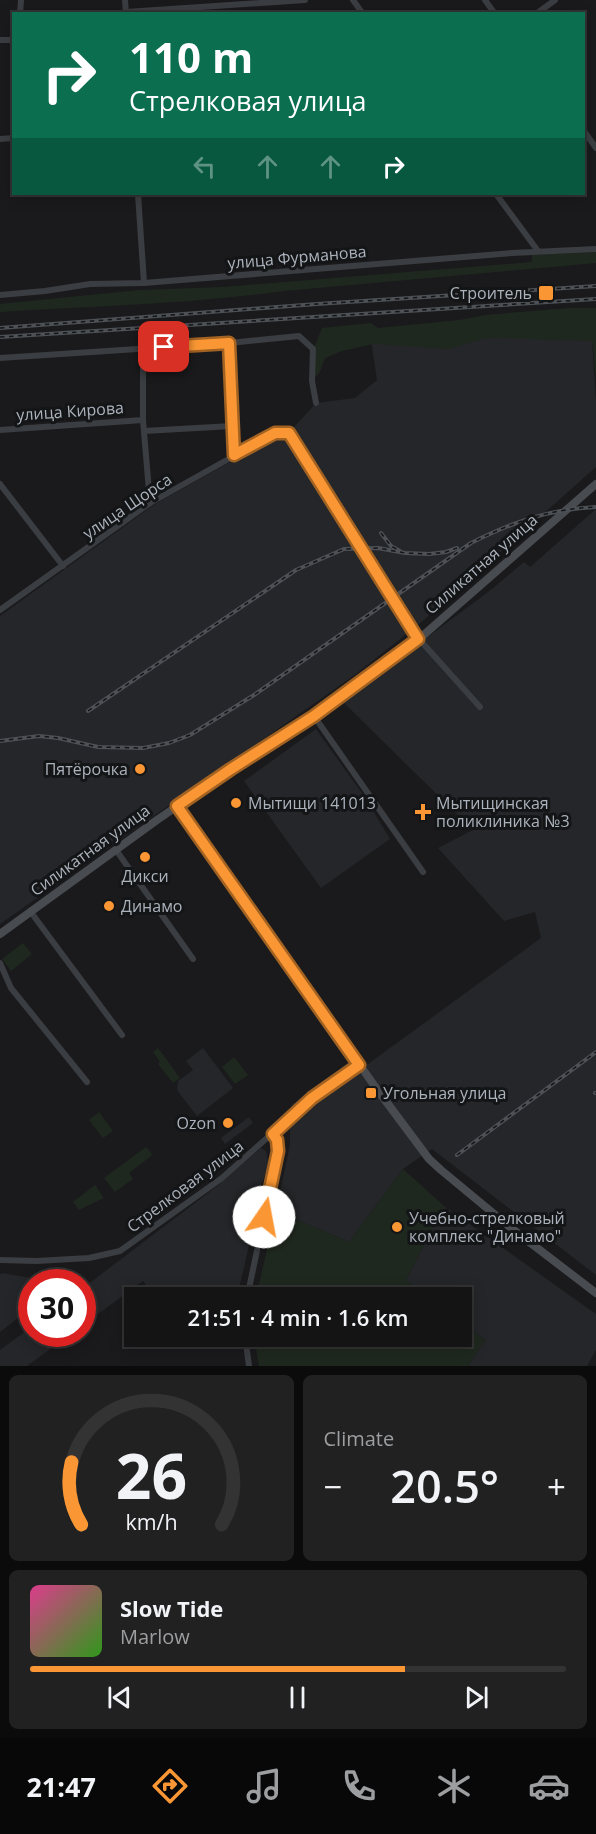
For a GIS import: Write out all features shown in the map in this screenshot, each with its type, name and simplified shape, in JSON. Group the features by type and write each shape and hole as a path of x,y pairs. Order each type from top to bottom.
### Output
{"street":[{"path":"140,12 306,0"},
{"path":"539,12 555,0"},
{"path":"585,133 596,148"},
{"path":"138,195 144,283"},
{"path":"497,195 538,251"},
{"name":"улица Фурманова","path":"0,295 90,284 144,283 538,251 596,249"},
{"path":"0,358 229,343 299,336 313,349 312,381 316,403"},
{"path":"229,343 234,455"},
{"path":"143,348 142,420 150,503"},
{"name":"улица Кирова","path":"0,430 142,420"},
{"path":"144,431 232,426"},
{"name":"улица Щорса","path":"0,610 150,503 275,433 289,433 418,639"},
{"path":"0,484 63,566"},
{"name":"Силикатная улица","path":"0,934 177,806 314,716 418,639 596,484"},
{"path":"418,639 480,707"},
{"path":"314,716 423,872"},
{"path":"177,806 359,1065 427,1155 441,1170 511,1228 596,1293"},
{"path":"116,850 193,959"},
{"path":"30,911 122,1035"},
{"path":"0,963 11,988 87,1082"},
{"name":"Стрелковая улица","path":"0,1260 37,1261 89,1258 120,1251 222,1178 312,1098 359,1065"},
{"path":"249,1287 278,1151 277,1140 273,1134"},
{"path":"246,1347 249,1366"}],"shaded area":[{"path":"596,252 596,263 213,299 0,312 0,304 140,290 223,287 532,262 532,255"},
{"path":"596,308 596,379 592,341 495,338 448,349 373,344 342,351 325,358 319,374 314,375 314,348 322,328 371,323 378,328 460,320 485,315"},
{"path":"505,328 592,341 596,401 596,467 424,620 356,674 0,924 0,616 155,504 275,437 285,437 316,403 355,398 377,380 371,340"},
{"path":"596,509 596,1275 432,1149 403,1169 349,1242 276,1211 290,1145 293,1108 291,1105 357,1056 368,1064 541,938 535,912 504,921 438,848 473,830 342,701 492,589 524,562 530,567"},
{"path":"316,729 364,796 390,839 321,888 244,781"},
{"path":"23,943 32,954 11,971 2,959"},
{"path":"158,1048 180,1078 173,1083 158,1064 160,1062 153,1052"},
{"path":"203,1048 233,1088 197,1116 177,1090 178,1081 193,1070 186,1061"},
{"path":"234,1057 248,1075 235,1084 222,1067"},
{"path":"99,1112 113,1131 103,1138 89,1120"},
{"path":"249,1117 253,1123 225,1144 221,1138"},
{"path":"146,1147 152,1154 151,1156 129,1173 133,1179 115,1192 104,1178"},
{"path":"261,1148 266,1151 269,1165 257,1196 239,1287 148,1287 143,1281 135,1287 124,1287 124,1295 96,1315 96,1278 216,1187"},
{"name":"Учебно-стрелковый комплекс \"Динамо\"","path":"403,1169 444,1206 406,1280 415,1287 258,1287 276,1211 349,1242"},
{"path":"95,1185 104,1198 79,1210 73,1202"},
{"path":"444,1206 596,1314 596,1350 587,1366 468,1366 485,1340 472,1330 472,1287 415,1287 406,1280"},
{"path":"2,1273 18,1276 18,1318 0,1332 0,1275"},
{"path":"472,1330 485,1340 468,1366 259,1366 256,1347 472,1347"},
{"path":"18,1337 18,1347 53,1347 27,1366 0,1366 0,1350"}],"railway":[{"path":"0,328 596,286"},
{"path":"0,337 596,299"},
{"path":"0,741 39,736 98,747 143,748 169,743 190,735 254,695 471,543 532,518 579,508 596,507"},
{"path":"381,533 391,546 400,551"},
{"path":"88,711 296,570 344,549 378,548 405,553 429,554 457,548"},
{"path":"457,1155 596,1052"}],"place":[{"name":"Строитель","path":"546,293"},
{"name":"Пятёрочка","path":"140,769"},
{"name":"Мытищи 141013","path":"236,803"},
{"name":"Мытищинская поликлиника №3","path":"423,812"},
{"name":"Дикси","path":"145,857"},
{"name":"Динамо","path":"109,906"},
{"name":"Угольная улица","path":"371,1093"},
{"name":"Ozon","path":"228,1123"},
{"name":"Учебно-стрелковый комплекс \"Динамо\"","path":"397,1227"}],"route":[{"path":"164,347 229,343 234,455 275,433 289,433 418,639 314,716 177,806 359,1065 312,1098 273,1134 277,1140 278,1151 264,1217"}]}
